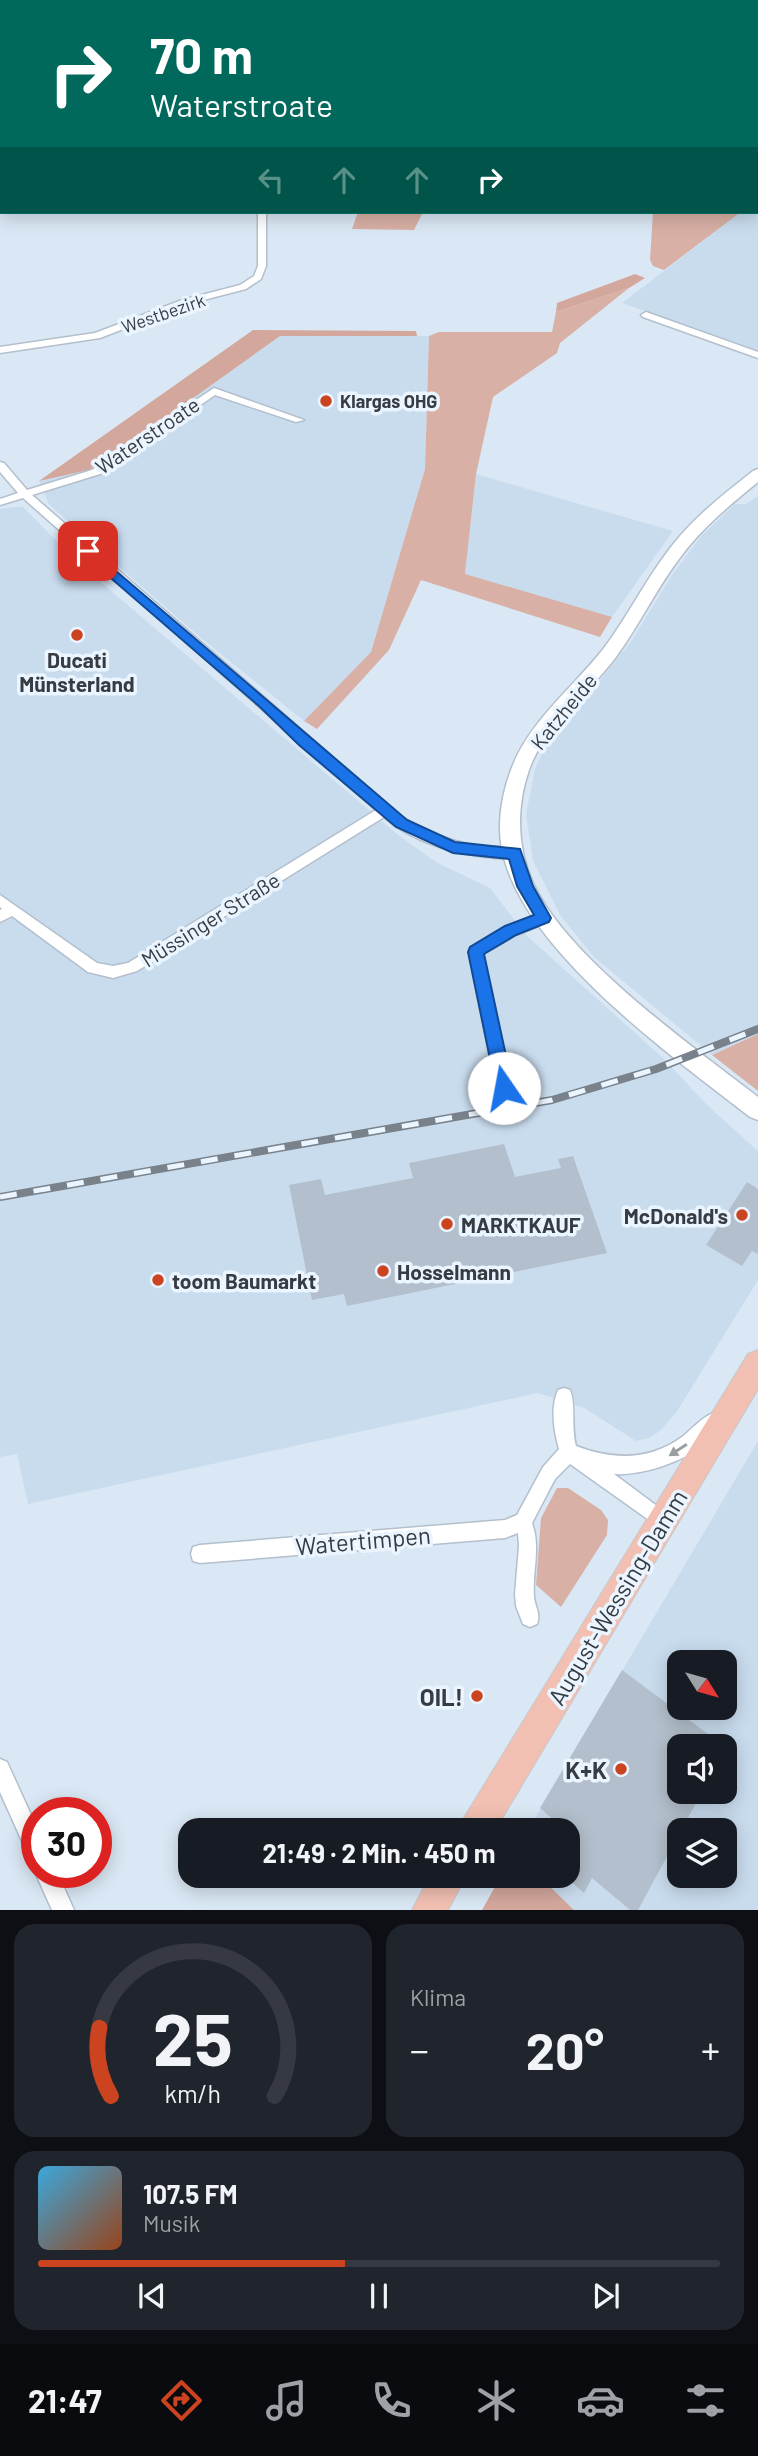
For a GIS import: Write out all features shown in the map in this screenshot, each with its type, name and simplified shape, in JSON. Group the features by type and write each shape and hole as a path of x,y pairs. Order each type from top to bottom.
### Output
{"main road":[{"name":"August-Wessing-Damm","path":"484,1818 751,1375"},
{"path":"429,1910 442,1888"}],"street":[{"name":"Westbezirk","path":"0,350 97,336 185,302 243,287 258,277 262,266 262,214"},
{"path":"646,315 758,355"},
{"name":"Waterstroate","path":"25,493 96,472 214,391 299,419"},
{"path":"0,465 25,493 103,565 385,810 420,834 453,847 486,853 515,853"},
{"name":"Katzheide","path":"758,474 723,503 686,540 610,651 544,728 517,778 511,832 525,886 543,918 586,968 758,1110"},
{"path":"0,502 25,493"},
{"name":"Müssinger Straße","path":"4,908 93,968 113,972 132,967 385,810"},
{"path":"504,1088 476,952 511,931 543,918"},
{"path":"569,1452 612,1466 657,1461 682,1449 708,1427 751,1375"},
{"path":"564,1396 563,1431 569,1452 590,1471 663,1521"},
{"path":"530,1617 524,1598 529,1545 523,1522 549,1473 569,1452"},
{"name":"Watertimpen","path":"200,1554 505,1529 523,1522"},
{"path":"0,1769 21,1816"},
{"path":"53,1888 62,1910"}],"shaded area":[{"path":"357,214 422,214 414,230 352,229"},
{"path":"653,214 738,214 664,270 653,266 650,260"},
{"path":"738,214 758,214 758,351 622,303"},
{"path":"635,274 645,278 629,288 556,312 557,303"},
{"path":"629,288 560,343 557,353 493,397 476,474 465,574 612,617 600,637 421,580 389,650 317,729 304,721 371,652 425,469 429,336 439,332 552,332 556,312"},
{"path":"253,330 416,331 417,336 280,336 89,470 39,481"},
{"path":"280,336 429,336 425,469 371,652 304,721 200,637 95,546 49,504 39,481 89,470"},
{"path":"476,474 673,531 612,617 465,575"},
{"path":"758,496 758,1034 712,1055 594,957 560,915 533,861 526,814 535,769 546,746 630,643 672,575 702,535 735,504 746,504"},
{"path":"23,507 77,562 397,834 436,862 490,888 527,936 663,1058 708,1106 758,1151 758,1280 676,1413 660,1431 649,1438 636,1441 584,1408 538,1393 28,1504 17,1454 0,1457 0,509"},
{"path":"758,1034 758,1091 712,1055"},
{"path":"758,1441 758,1910 574,1910 551,1888 580,1888 580,1818 535,1818"},
{"path":"557,1488 568,1488 601,1510 608,1520 607,1535 561,1607 536,1585 541,1518"},
{"path":"494,1888 551,1888 574,1910 482,1910"}],"building":[{"name":"MARKTKAUF","path":"504,1144 515,1177 561,1168 558,1159 573,1156 607,1253 347,1306 344,1294 312,1300 289,1185 321,1179 325,1195 413,1178 409,1163"},
{"name":"McDonald's","path":"747,1182 758,1189 758,1254 752,1251 742,1266 706,1245"},
{"name":"K+K","path":"622,1670 667,1704 667,1720 689,1720 708,1734 667,1734 667,1804 695,1804 688,1818 667,1818 667,1857 638,1910 630,1910 592,1878 584,1893 578,1888 580,1818 551,1818 540,1808"}],"railway":[{"path":"0,1197 552,1100 656,1069 758,1029"}],"place":[{"name":"Klargas OHG","path":"326,401"},
{"name":"Ducati Münsterland","path":"77,635"},
{"name":"McDonald's","path":"742,1215"},
{"name":"MARKTKAUF","path":"447,1224"},
{"name":"Hosselmann","path":"383,1271"},
{"name":"toom Baumarkt","path":"158,1280"},
{"name":"OIL!","path":"477,1696"},
{"name":"K+K","path":"621,1769"}],"route":[{"path":"88,551 401,824 428,838 464,850 515,853 525,886 543,918 489,942 476,952 504,1088"}]}
